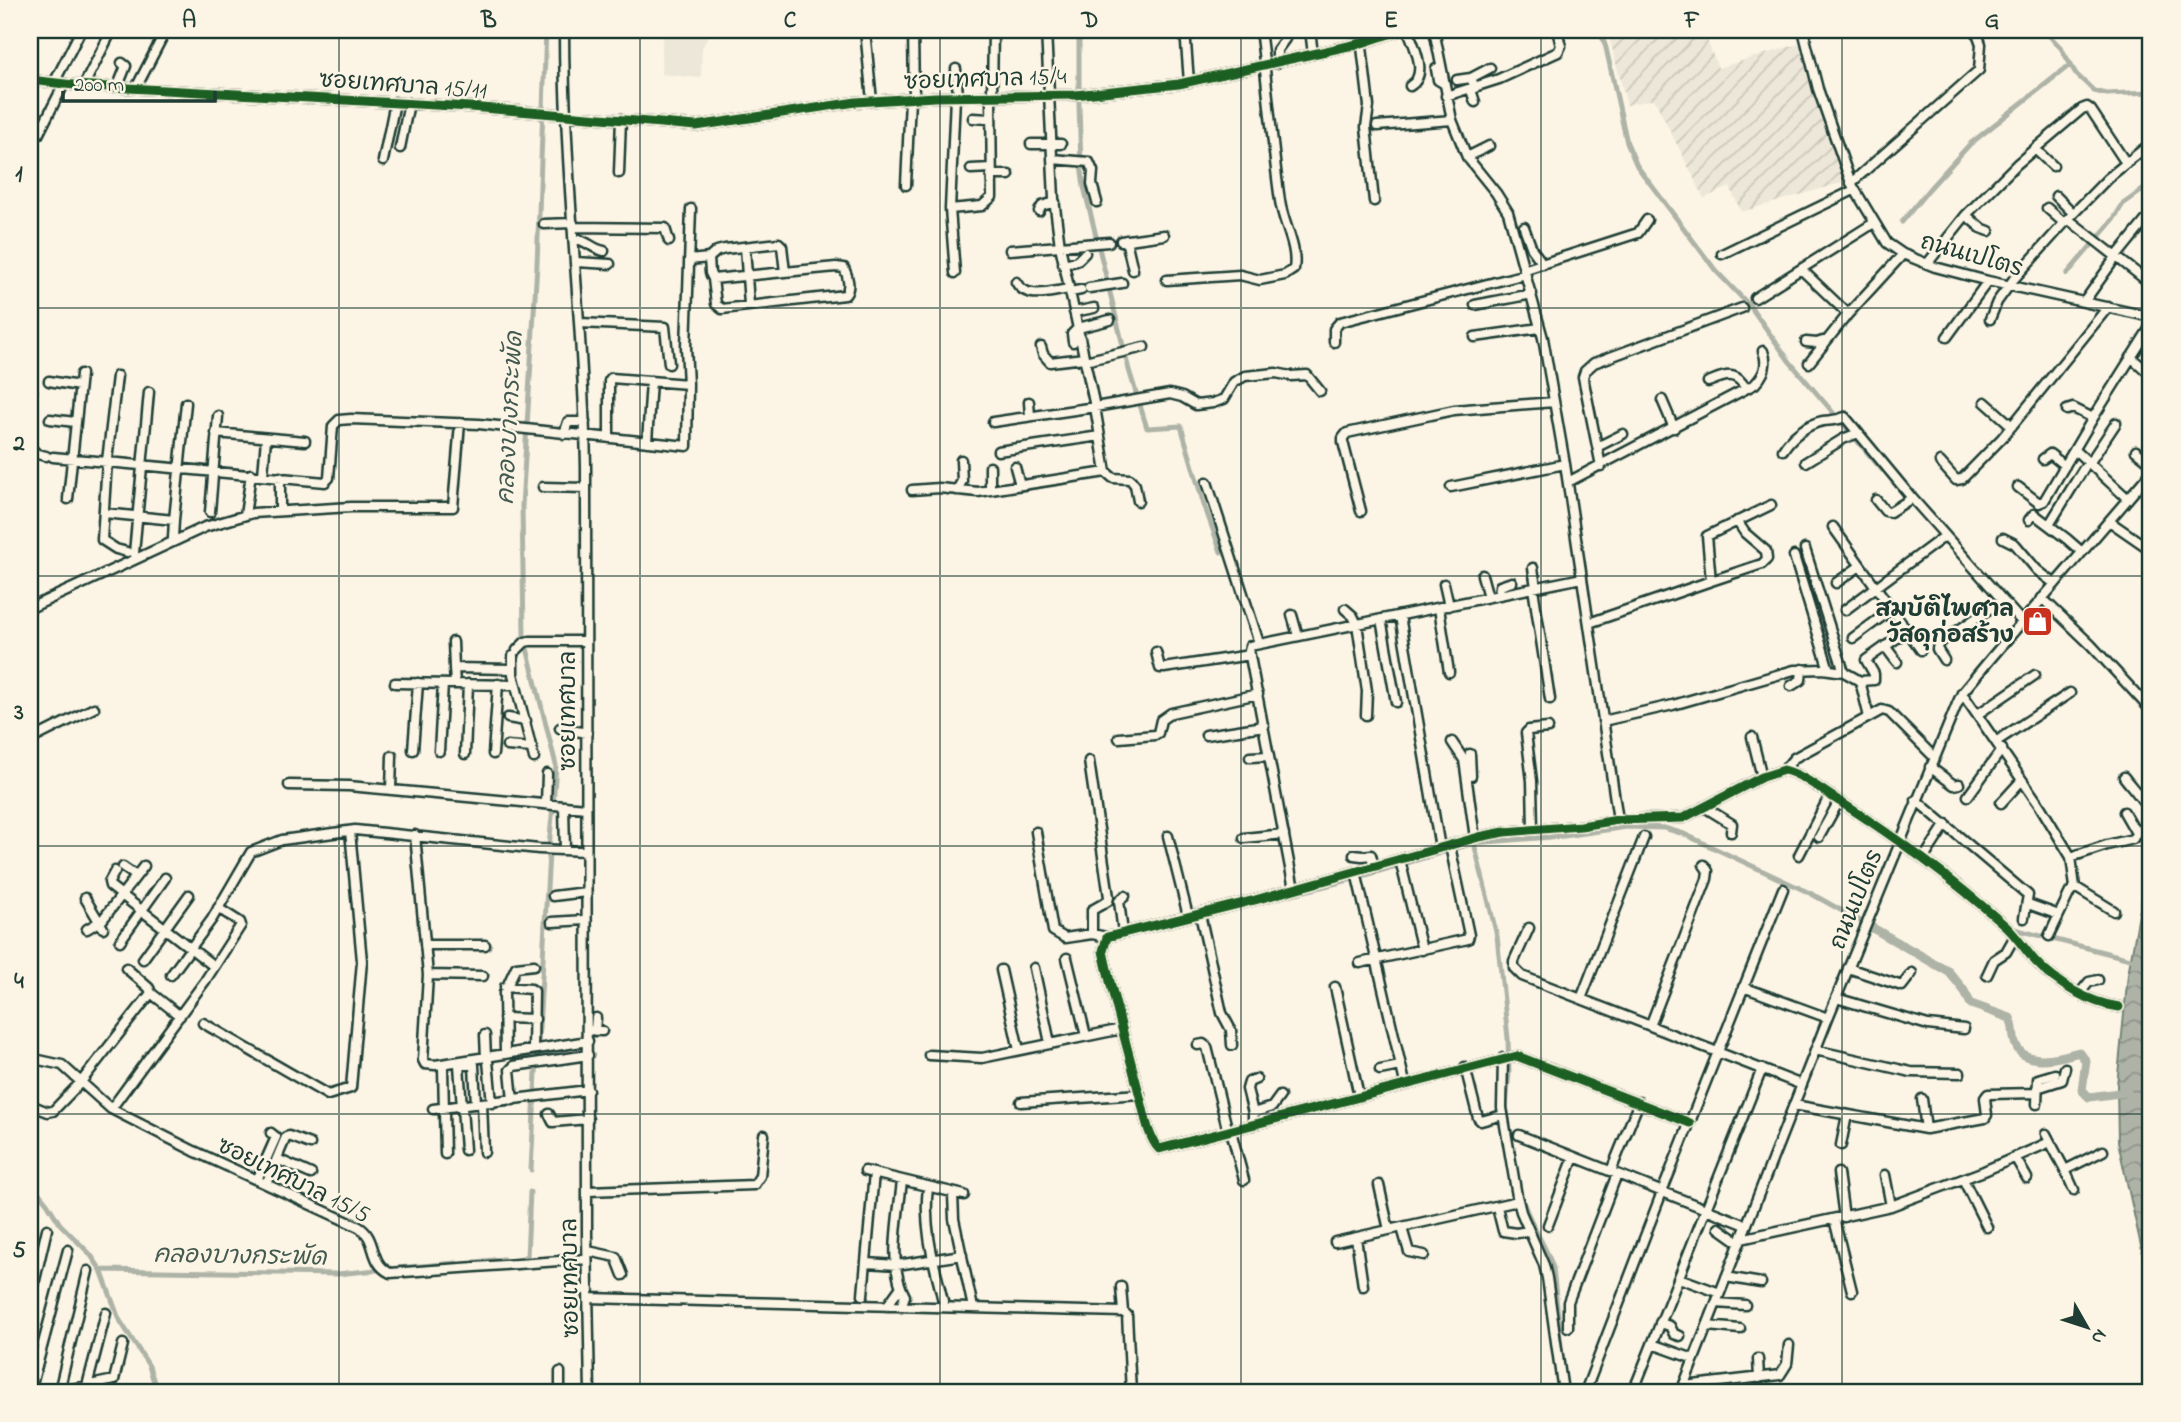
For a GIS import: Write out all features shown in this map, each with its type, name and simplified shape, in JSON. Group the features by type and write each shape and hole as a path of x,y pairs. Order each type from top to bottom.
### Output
{"street":[{"path":"38,135 76,30"},
{"path":"56,83 81,30"},
{"path":"83,85 112,30"},
{"path":"136,88 166,30"},
{"name":"ซอยเทศบาล","path":"564,30 565,114 585,422 586,919 595,1030 588,1041 587,1255 590,1392"},
{"path":"865,30 872,101"},
{"path":"906,185 913,30"},
{"path":"950,209 977,207 992,197 993,30"},
{"path":"1046,30 1055,202 1063,264 1095,407 1106,472 1113,478 1130,479 1135,485 1139,501"},
{"path":"1185,30 1189,82"},
{"path":"1167,280 1240,275 1260,281 1285,275 1294,269 1292,241 1280,203 1260,30"},
{"path":"1310,30 1313,54"},
{"path":"1360,30 1369,106 1366,127 1374,201"},
{"name":"ซอยเทศบาล 15/4","path":"565,114 707,125 872,101 1087,94 1189,82 1362,43 1397,30"},
{"path":"1408,30 1418,57 1420,76 1410,86"},
{"path":"1434,30 1452,120 1467,157 1508,212 1540,328 1568,482 1618,820"},
{"path":"1446,96 1473,89 1558,52 1561,46 1557,30"},
{"name":"ถนนเปโตร","path":"1803,30 1818,89 1853,187 1887,243 1903,254 1927,264 1988,281 2151,317"},
{"path":"1722,254 1853,187 1979,70 1981,44 1976,30"},
{"path":"1277,63 1277,50 1284,39"},
{"path":"118,86 126,69 122,63"},
{"path":"1457,80 1471,78 1490,68"},
{"path":"955,274 950,209 957,97 956,69"},
{"path":"1436,69 1438,80 1443,83"},
{"path":"1471,78 1475,102"},
{"name":"ซอยเทศบาล 15/11","path":"30,80 565,114"},
{"path":"383,161 395,102"},
{"path":"400,148 410,103"},
{"path":"1927,264 1966,215 2035,149 2082,109 2087,107 2091,110 2126,163"},
{"path":"973,118 991,119"},
{"path":"619,173 621,119"},
{"path":"1377,126 1452,120"},
{"path":"1031,144 1061,144"},
{"path":"1990,318 2008,285 2068,218 2108,178 2151,144"},
{"path":"1467,157 1489,146"},
{"path":"2035,149 2053,166"},
{"path":"1052,159 1089,162 1093,171 1092,188 1097,202"},
{"path":"971,169 1009,175"},
{"path":"2056,196 2068,218"},
{"path":"1039,211 1042,206 1055,202"},
{"path":"2047,208 2068,218 2151,284"},
{"path":"30,447 37,454 50,457 327,481 331,436 333,426 339,420 387,419 460,423 687,446 686,347 691,209"},
{"path":"2084,302 2151,214"},
{"path":"1966,215 1981,228 1989,231"},
{"path":"1334,342 1334,329 1340,322 1526,272 1542,264 1637,233 1647,219"},
{"path":"1755,298 1874,223"},
{"path":"544,224 664,228 668,241"},
{"path":"1524,227 1532,249 1542,264"},
{"path":"1133,270 1124,240 1164,235"},
{"path":"575,240 585,240 594,249 604,251"},
{"path":"1010,250 1103,243"},
{"path":"689,260 709,258 717,251 781,244 785,272"},
{"path":"745,247 749,305"},
{"path":"1063,264 1077,261 1085,253"},
{"path":"1809,363 1848,314 1903,254"},
{"path":"709,258 716,304 719,308 845,295 849,288 846,271 840,267 713,279"},
{"path":"576,262 610,264"},
{"path":"1802,270 1848,314"},
{"path":"1947,337 1988,281"},
{"path":"1016,282 1023,290 1035,293 1115,284"},
{"path":"1475,305 1532,294"},
{"path":"1940,462 1956,480 1962,479 2012,426 2108,307"},
{"path":"1074,312 1094,308"},
{"path":"1601,466 1583,377 1588,367 1742,308"},
{"path":"1073,342 1072,334 1078,328 1110,320"},
{"path":"580,323 666,327 669,364"},
{"path":"2018,487 2042,503 2151,326"},
{"path":"1475,337 1540,328"},
{"path":"1806,342 1826,340"},
{"path":"1041,347 1050,362 1085,360 1144,347"},
{"path":"1568,482 1674,428 1744,387 1755,384 1763,373 1766,359 1763,351"},
{"path":"2132,357 2151,375"},
{"path":"993,422 1173,394 1196,405 1213,404 1224,400 1229,388 1239,379 1276,373 1307,375 1320,391"},
{"path":"68,499 81,374"},
{"path":"1708,382 1731,374 1736,376 1744,387"},
{"path":"117,376 107,461 102,540 116,550 130,552 137,516 149,392"},
{"path":"609,438 610,379 615,377 688,384"},
{"path":"647,442 651,381"},
{"path":"49,382 79,386"},
{"path":"30,407 32,391"},
{"path":"1662,400 1674,428"},
{"path":"1029,402 1030,416"},
{"path":"1361,511 1343,442 1347,433 1454,410 1554,402"},
{"path":"1985,402 2012,426"},
{"path":"173,538 186,403"},
{"path":"2067,410 2073,408 2093,418"},
{"path":"210,512 218,416"},
{"path":"1783,450 1794,436 1820,422 1845,417 1854,434 2022,622"},
{"path":"50,419 75,422"},
{"path":"564,434 568,422 585,422"},
{"path":"30,608 205,527 246,515 280,510 351,507 453,507 460,423"},
{"path":"2049,526 2116,423"},
{"path":"216,433 305,440"},
{"path":"1599,446 1623,434"},
{"path":"1806,462 1854,434"},
{"path":"998,451 1100,436"},
{"path":"263,475 266,438"},
{"path":"2075,450 2087,465 2128,499"},
{"path":"2136,451 2151,463"},
{"path":"2043,459 2050,454 2065,466"},
{"path":"957,490 962,481 961,460"},
{"path":"1451,487 1565,464"},
{"path":"990,467 990,490"},
{"path":"1015,467 1020,485"},
{"path":"912,490 971,492 1106,472"},
{"path":"246,515 251,474"},
{"name":"ถนนเปโตร","path":"1683,1389 1815,1050 1962,693 2054,584 2079,549 2150,476"},
{"path":"280,477 280,510"},
{"path":"1207,482 1253,647 1258,694 1294,888"},
{"path":"543,487 586,488"},
{"path":"1876,500 1889,512 1912,498"},
{"path":"1711,581 1707,536 1772,505"},
{"path":"104,513 174,520"},
{"path":"2029,520 2034,513 2079,549"},
{"path":"1589,623 1762,564 1767,559 1766,551 1745,533 1737,521"},
{"path":"2109,521 2151,550"},
{"path":"1833,527 1921,650"},
{"path":"1844,610 1945,536"},
{"path":"2003,538 2015,544 2037,570 2054,584"},
{"path":"1805,549 1844,673"},
{"path":"1794,556 1829,670"},
{"path":"1836,583 1860,566"},
{"path":"1532,568 1550,699"},
{"path":"1482,575 1488,597"},
{"path":"1156,652 1160,668 1164,668 1298,636 1582,578"},
{"path":"1499,595 1500,586 1512,582"},
{"path":"1444,584 1449,606"},
{"path":"2042,598 2091,645 2151,710"},
{"path":"1944,660 1937,649 1938,644 2001,601"},
{"path":"1439,608 1449,672"},
{"path":"1345,609 1357,624 1367,691 1366,715"},
{"path":"1853,638 1891,610"},
{"path":"1292,615 1298,636"},
{"path":"1400,615 1440,848"},
{"path":"1381,619 1396,702"},
{"path":"1603,721 1674,705 1802,669 1829,670 1844,673 1860,681 1874,681 1874,674 1866,660 1907,631"},
{"path":"534,758 512,669 515,653 528,642 586,641"},
{"path":"453,642 454,684"},
{"path":"1885,646 1897,662"},
{"path":"454,668 512,669"},
{"path":"1791,686 1801,680 1802,669"},
{"path":"1978,714 2035,675"},
{"path":"1860,681 1869,717"},
{"path":"395,683 516,685"},
{"path":"413,750 418,683"},
{"path":"439,751 443,684"},
{"path":"465,754 468,684"},
{"path":"493,754 498,684"},
{"path":"1962,693 2071,857 2075,887"},
{"path":"1968,796 1999,745 2070,693"},
{"path":"1119,738 1155,735 1161,720 1171,713 1258,694"},
{"path":"30,740 94,708"},
{"path":"1036,832 1053,931 1065,938 1092,934 1107,937 1188,916 1200,917 1374,867 1401,864 1440,848 1451,850 1477,838 1504,832 1581,827 1618,820 1683,818 1762,777 1784,770 1794,758 1882,710 1889,712 1934,757"},
{"path":"508,718 526,720"},
{"path":"1206,736 1264,726"},
{"path":"560,728 587,733"},
{"path":"1533,830 1532,781 1526,733 1529,730 1548,728"},
{"path":"1752,737 1762,777"},
{"path":"1452,742 1464,760 1477,838"},
{"path":"507,746 532,748"},
{"path":"1470,754 1477,838"},
{"path":"391,790 392,756"},
{"path":"1250,757 1269,756"},
{"path":"1088,761 1109,897 1108,901 1092,910 1092,934"},
{"path":"1930,767 1954,785 1959,784"},
{"path":"1784,770 1830,795 1924,858 2003,923 2056,979 2080,993 2107,1005 2119,1007"},
{"path":"546,804 547,774"},
{"path":"2071,857 2131,840 2149,822 2151,814 2147,806 2124,777"},
{"path":"2001,803 2022,780"},
{"path":"289,785 391,790 586,808"},
{"path":"1799,855 1830,795"},
{"path":"1916,800 2026,893 2029,897 2024,918"},
{"path":"1819,837 1839,801"},
{"path":"564,806 565,850"},
{"path":"1706,808 1732,824 1731,832"},
{"path":"2124,812 2136,833"},
{"path":"1924,858 1946,824"},
{"path":"171,975 218,908 251,852 282,840 350,831 586,851"},
{"path":"203,1023 328,1095 351,1088 362,961 350,831"},
{"path":"1244,838 1284,834"},
{"path":"415,835 428,975 422,1060 425,1064 485,1060 533,1049 588,1041"},
{"path":"1168,836 1188,916"},
{"path":"1581,999 1644,837"},
{"path":"1360,963 1466,940 1469,937 1451,850"},
{"path":"1354,855 1371,855 1374,867"},
{"path":"1401,864 1422,950"},
{"path":"1650,1026 1707,879 1708,871 1704,864"},
{"path":"87,929 101,924 144,866"},
{"path":"136,876 119,869 109,881 109,886 211,964"},
{"path":"1356,872 1405,1083"},
{"path":"120,941 165,878"},
{"path":"2075,887 2114,911"},
{"path":"2049,936 2075,887"},
{"path":"1585,1392 1783,889"},
{"path":"553,897 586,892"},
{"path":"143,959 188,895"},
{"path":"1123,933 1119,901 1125,896"},
{"path":"85,898 101,924"},
{"path":"2028,904 2059,915"},
{"path":"111,1109 180,1016 241,926 240,922 218,908"},
{"path":"1200,917 1223,1013 1231,1030 1232,1045"},
{"path":"552,922 586,919"},
{"path":"1529,928 1514,961 1516,971 1527,978 1802,1085"},
{"path":"1987,975 1994,960 2006,952 2015,936"},
{"path":"1107,937 1102,951 1154,1143 1159,1149 1517,1056 1689,1123"},
{"path":"425,945 485,945"},
{"path":"1067,958 1086,1036"},
{"path":"503,1057 505,988 516,967 534,965"},
{"path":"126,968 180,1016"},
{"path":"1034,968 1050,1044"},
{"path":"1849,968 1902,986 1912,973"},
{"path":"1001,970 1019,1050"},
{"path":"428,975 484,976"},
{"path":"2080,993 2089,982 2098,980"},
{"path":"1335,987 1359,1096"},
{"path":"1743,987 1828,1018"},
{"path":"505,988 534,991 533,1049"},
{"path":"31,1107 53,1111 81,1082 151,993"},
{"path":"1836,998 1928,1025 1964,1029"},
{"path":"504,1018 535,1019"},
{"path":"595,1030 596,1018"},
{"path":"929,1055 982,1058 1122,1029"},
{"path":"485,1035 485,1060 492,1102"},
{"path":"1198,1045 1207,1046 1244,1180"},
{"path":"1815,1050 1911,1072 1960,1073"},
{"path":"513,1101 511,1068 588,1055"},
{"path":"1505,1057 1503,1115 1518,1201 1547,1278 1563,1392"},
{"name":"ซอยเทศบาล 15/5","path":"30,1058 62,1065 111,1109 365,1231 379,1267 391,1274 587,1255"},
{"path":"459,1065 466,1150"},
{"path":"429,1069 474,1065 484,1152"},
{"path":"1380,1070 1400,1066"},
{"path":"443,1068 445,1154"},
{"path":"1465,1068 1478,1118 1481,1121 1503,1115"},
{"path":"1794,1105 1926,1129 1985,1118 1987,1094 2036,1090 2062,1080 2065,1068"},
{"path":"1633,1392 1762,1069"},
{"path":"2037,1104 2038,1079 2054,1074"},
{"path":"1253,1125 1247,1087 1249,1082 1256,1079"},
{"path":"433,1109 588,1090"},
{"path":"1021,1102 1140,1094"},
{"path":"1253,1113 1272,1107 1280,1096"},
{"path":"1922,1099 1926,1129"},
{"path":"1568,1327 1568,1302 1639,1102"},
{"path":"549,1114 553,1122 588,1119"},
{"path":"1841,1145 1847,1115"},
{"path":"261,1182 276,1138 271,1133"},
{"path":"588,1191 754,1185 760,1176 764,1135"},
{"path":"1519,1135 1746,1225"},
{"path":"261,1182 289,1136 310,1143"},
{"path":"1719,1228 1741,1241 1891,1206 2015,1157 2048,1138 2074,1189"},
{"path":"2065,1170 2103,1151"},
{"path":"1548,1225 1574,1157"},
{"path":"2015,1157 2026,1178"},
{"path":"277,1158 311,1174"},
{"path":"863,1295 867,1263 869,1172 964,1195"},
{"path":"1838,1173 1844,1217"},
{"path":"1885,1175 1891,1206"},
{"path":"1963,1179 1987,1227"},
{"path":"901,1307 905,1296 900,1288 897,1243 902,1180"},
{"path":"1379,1185 1389,1230"},
{"path":"928,1188 926,1208 933,1259 943,1301"},
{"path":"953,1194 954,1219 972,1303"},
{"path":"1335,1242 1518,1201"},
{"path":"1497,1207 1504,1232 1529,1231"},
{"path":"1834,1219 1852,1291"},
{"path":"1727,1234 1732,1220"},
{"path":"1402,1228 1409,1252 1424,1255"},
{"path":"30,1301 47,1230"},
{"path":"1356,1238 1363,1286"},
{"path":"30,1392 68,1251"},
{"path":"587,1255 617,1256 623,1275"},
{"path":"867,1263 897,1265 962,1255"},
{"path":"88,1271 56,1392 126,1378"},
{"path":"1726,1277 1761,1283"},
{"path":"1679,1278 1720,1293"},
{"path":"1121,1287 1123,1312 1127,1315 1131,1392"},
{"path":"887,1307 900,1288"},
{"path":"570,1290 589,1294 887,1307 1123,1312"},
{"path":"1716,1303 1745,1305"},
{"path":"87,1386 106,1313"},
{"path":"1660,1323 1670,1326 1674,1334 1680,1336"},
{"path":"1707,1326 1740,1329"},
{"path":"114,1380 123,1344"},
{"path":"1652,1344 1694,1359"},
{"path":"1683,1389 1782,1374 1787,1364 1790,1345"},
{"path":"1758,1359 1759,1378"},
{"path":"560,1372 560,1392"}],"shaded area":[{"path":"663,30 711,30 702,48 701,78 661,74"},
{"path":"1617,30 1703,30 1718,68 1802,43 1814,87 1848,181 1741,212 1730,187 1704,198 1654,99 1627,105 1608,33"}],"water":[{"path":"2151,874 2151,1274 2145,1264 2118,1142 2117,1085 2128,974 2143,893"}],"waterway":[{"name":"คลองบางกระพัด","path":"546,30 537,264 522,506 524,636 556,765 553,804"},
{"path":"1079,30 1079,106 1084,187 1129,370 1147,428 1181,426 1221,552"},
{"path":"1600,30 1627,143 1637,166 1716,271 1750,306 1790,362 1882,470"},
{"path":"2044,30 2061,48 2076,74 2094,91 2107,94 2151,92"},
{"path":"1902,222 1970,144 2071,64"},
{"path":"2067,274 2113,220 2123,204 2151,184"},
{"name":"คลองบางกระพัด","path":"549,847 553,806"},
{"path":"1157,928 1349,880 1474,843 1564,836 1627,827 1664,828 1684,834 1810,893 1871,927"},
{"path":"1474,843 1497,936 1508,1038 1506,1106 1511,1137"},
{"name":"คลองบางกระพัด","path":"538,1047 549,853"},
{"path":"2009,925 2014,929 2134,960"},
{"path":"1871,927 1949,972 1971,1004 2010,1018 2016,1045 2027,1056 2044,1059 2079,1052 2086,1061 2082,1090 2089,1097 2127,1092"},
{"name":"คลองบางกระพัด","path":"531,1170 537,1053"},
{"path":"30,1182 60,1224 90,1254 101,1270 119,1319 149,1366 157,1392"},
{"name":"คลองบางกระพัด","path":"524,1257 527,1257 530,1192"},
{"path":"1521,1195 1553,1268 1562,1356"},
{"name":"คลองบางกระพัด","path":"475,1262 503,1259"},
{"name":"คลองบางกระพัด","path":"387,1269 456,1263"},
{"name":"คลองบางกระพัด","path":"101,1270 337,1274 377,1270"}],"cycle path":[{"path":"30,80 74,85 470,107 696,126 856,102 935,97 1075,95 1179,84 1362,43 1401,30"},
{"path":"1690,1123 1517,1056 1159,1149 1146,1122 1111,986 1103,951 1107,937 1255,900 1479,837 1618,820 1683,818 1762,777 1784,770 1813,784 1882,829 1943,874 2006,926 2036,962 2054,978 2085,997 2119,1007"}],"place":[{"name":"สมบัติไพศาล วัสดุก่อสร้าง","path":"2037,621"}]}
